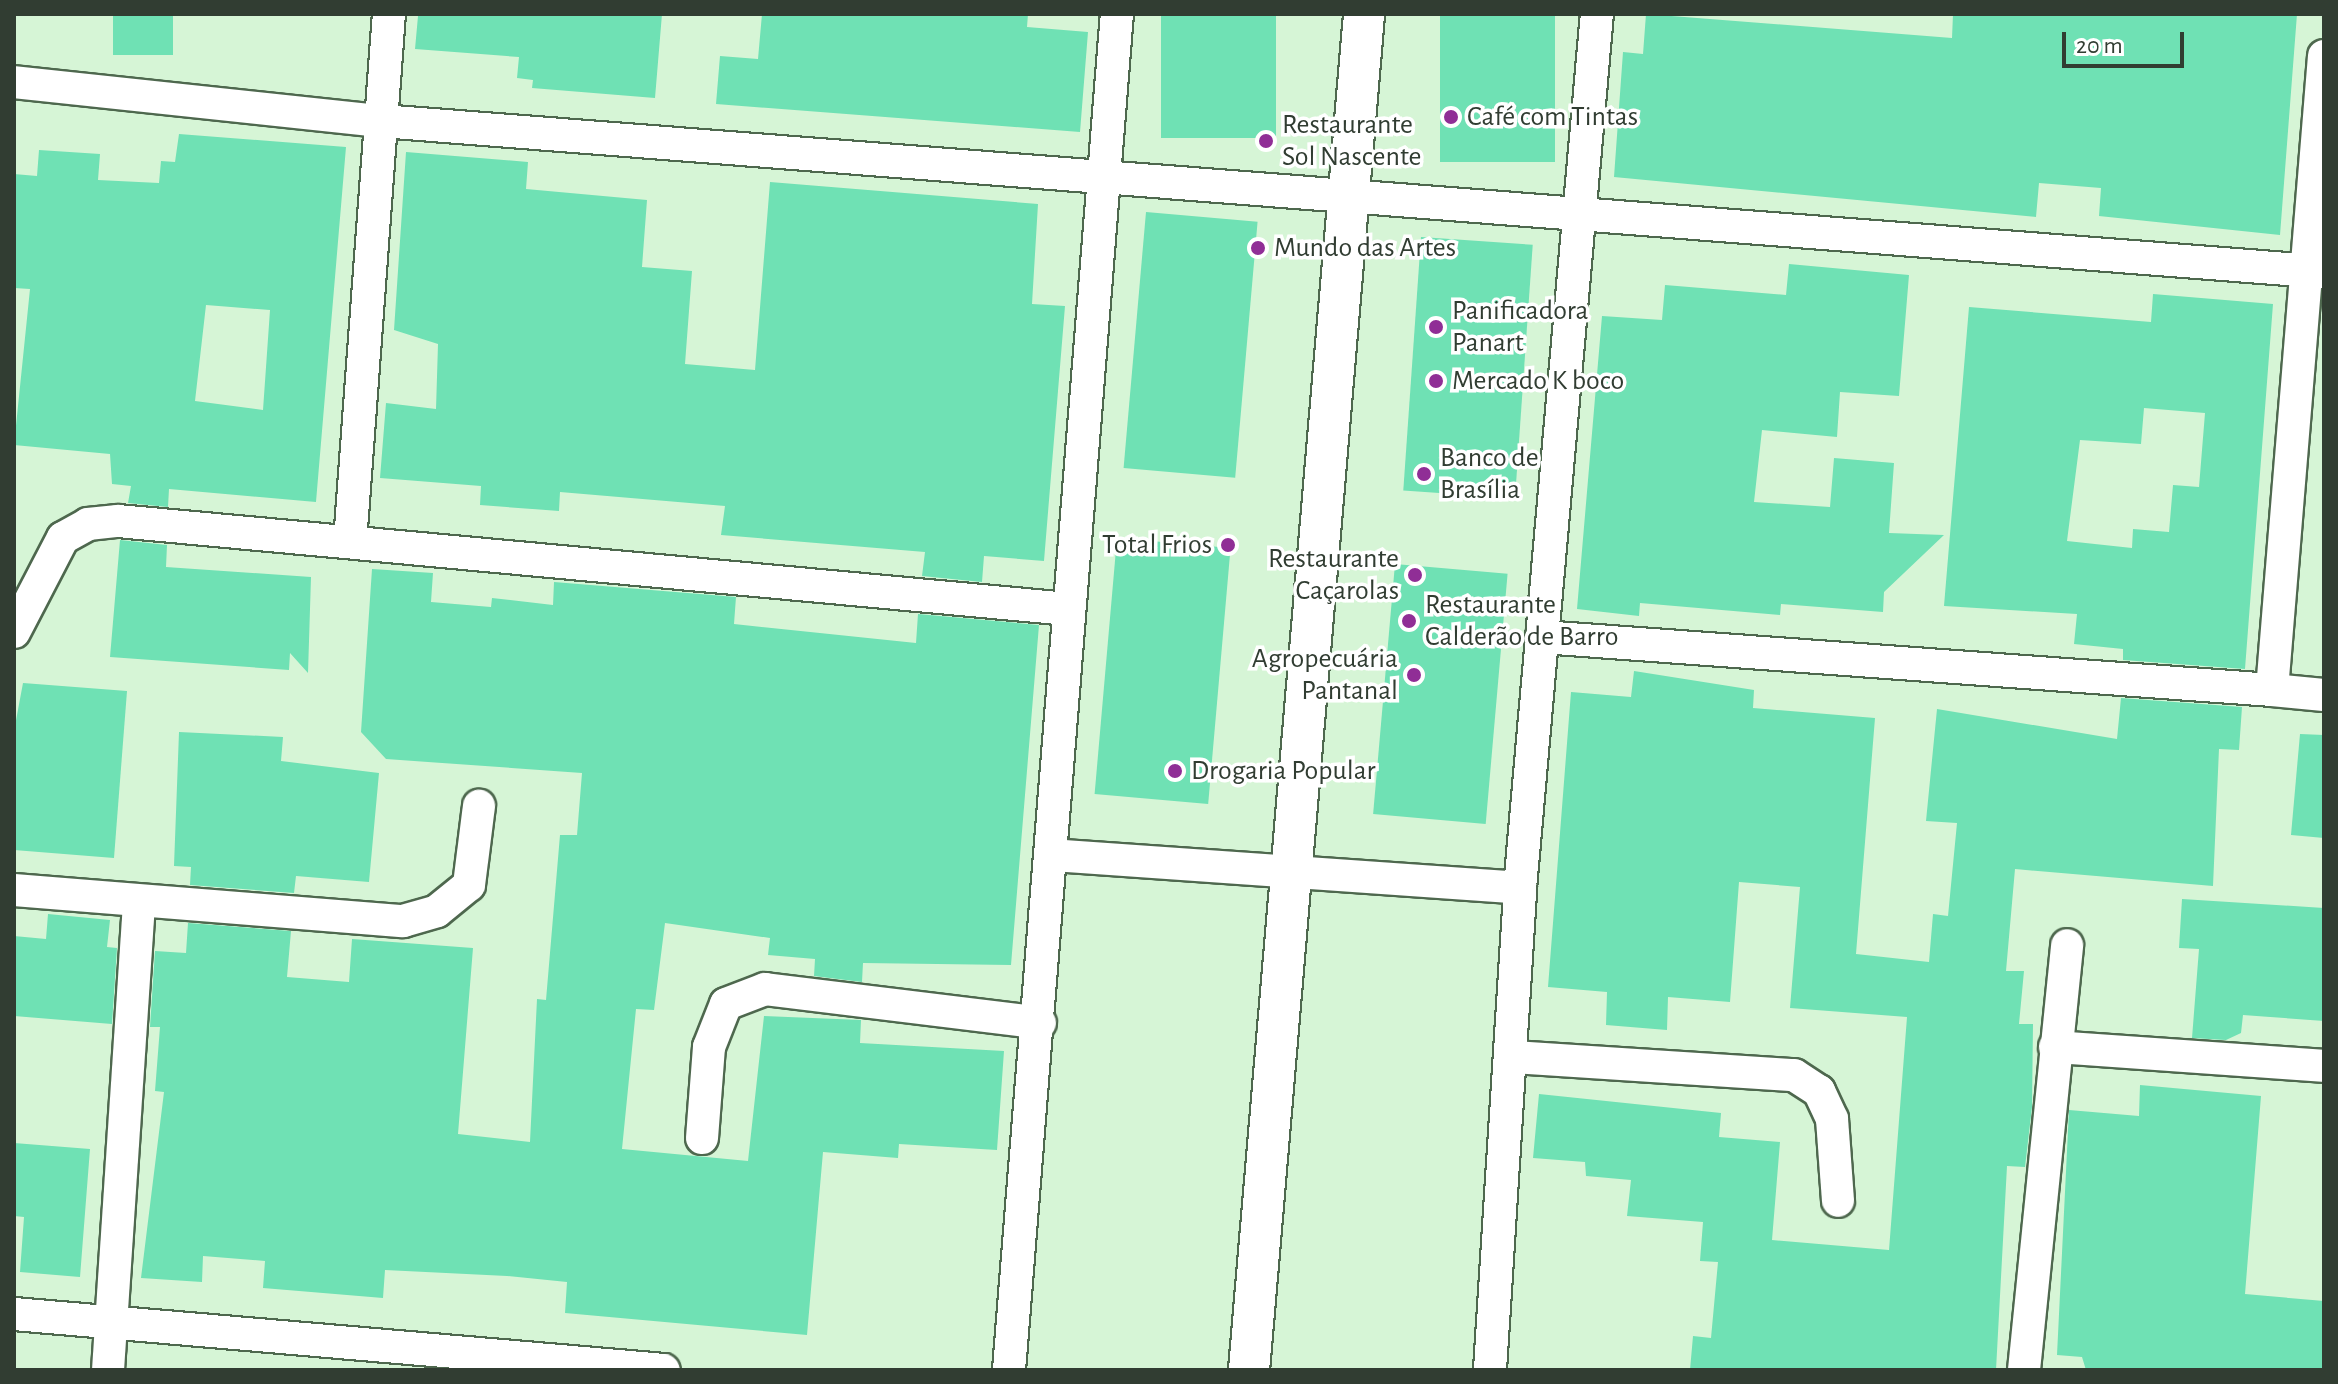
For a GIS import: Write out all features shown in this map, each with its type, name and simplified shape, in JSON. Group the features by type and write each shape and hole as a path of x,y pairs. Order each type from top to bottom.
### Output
{"street":[{"path":"350,542 389,14"},
{"path":"1009,1370 1040,1023 1068,609 1106,180 1117,14"},
{"path":"1249,1370 1364,14"},
{"path":"1490,1370 1513,1057 1520,888 1584,217 1597,14"},
{"path":"2272,690 2316,271 2324,56"},
{"path":"14,82 381,121 1106,180 1350,195 1584,217 2316,271"},
{"path":"14,632 51,553 88,524 350,542 1068,609"},
{"path":"1542,637 2324,695"},
{"path":"14,890 403,921 437,911 469,885 479,806"},
{"path":"1051,855 1290,869 1520,888"},
{"path":"108,1370 139,901"},
{"path":"2024,1370 2067,945"},
{"path":"702,1138 709,1047 726,1004 765,989 1040,1023"},
{"path":"2055,1047 2324,1066"},
{"path":"1513,1057 1794,1075 1819,1091 1832,1119 1838,1201"},
{"path":"14,1314 664,1370"}],"building":[{"path":"113,14 173,14 173,55 113,55"},
{"path":"662,14 655,98 532,88 533,80 517,78 519,57 415,49 418,16"},
{"path":"762,14 1028,14 1027,27 1088,32 1080,132 716,104 720,56 758,59"},
{"path":"1161,14 1276,14 1276,138 1161,138"},
{"path":"1440,14 1555,14 1555,162 1440,162"},
{"path":"1646,14 1952,38 1953,14 2297,14 2280,235 2099,216 2101,188 2039,183 2036,217 1614,177 1623,52 1643,54"},
{"path":"179,134 346,147 316,502 169,489 168,507 128,503 131,486 112,484 110,454 14,445 30,289 14,288 14,174 37,176 39,150 100,154 98,180 159,183 161,161 175,162","holes":["206,305 270,310 263,410 195,401"]},
{"path":"406,152 528,162 526,189 647,200 642,267 692,271 685,364 755,370 770,182 1038,204 1032,304 1065,306 1044,561 984,556 982,582 922,576 925,552 721,535 725,506 560,492 559,511 480,505 481,486 380,478 386,403 436,409 438,344 394,330"},
{"path":"1146,212 1258,222 1235,478 1124,468"},
{"path":"1421,237 1533,245 1515,498 1403,490"},
{"path":"1789,264 1909,275 1899,396 1840,392 1837,437 1762,430 1754,502 1830,507 1834,458 1894,463 1889,533 1944,535 1884,592 1883,612 1781,604 1780,615 1640,603 1639,616 1577,609 1602,316 1662,320 1665,285 1786,295"},
{"path":"2153,294 2273,304 2245,669 2123,660 2123,649 2074,644 2077,614 1944,606 1969,307 2151,322","holes":["2144,408 2205,413 2199,487 2173,485 2169,532 2133,529 2132,548 2067,541 2080,440 2141,444"]},
{"path":"1117,538 1231,548 1208,804 1095,794"},
{"path":"120,540 167,545 166,567 311,577 308,673 290,653 289,670 110,657"},
{"path":"1395,564 1508,574 1486,824 1373,814"},
{"path":"372,569 433,573 431,602 491,607 492,598 553,605 554,582 736,597 734,624 916,643 918,614 1039,625 1011,965 863,963 862,982 814,976 815,959 768,955 770,938 665,923 654,1010 636,1009 622,1149 748,1161 764,1016 861,1020 860,1043 1004,1051 997,1150 899,1144 898,1158 823,1152 807,1335 565,1313 567,1282 507,1276 385,1270 383,1298 263,1288 265,1261 203,1256 202,1282 141,1278 164,1092 155,1091 160,1027 150,1027 155,951 186,953 188,923 291,931 287,977 349,982 352,939 473,948 458,1134 530,1142 537,999 546,1000 560,835 577,835 582,773 386,759 361,732"},
{"path":"1634,671 1754,690 1753,708 1875,718 1856,954 1929,962 1933,914 1948,916 1957,823 1926,821 1937,709 2117,739 2121,698 2242,707 2239,750 2219,749 2213,886 2015,869 2006,971 2024,971 2019,1024 2033,1024 2032,1107 2025,1167 2007,1166 1996,1370 1690,1370 1693,1336 1711,1338 1718,1262 1700,1261 1703,1222 1627,1216 1631,1180 1586,1176 1585,1162 1533,1158 1539,1094 1721,1113 1719,1137 1780,1142 1772,1240 1889,1250 1907,1017 1790,1008 1800,887 1739,882 1730,1002 1668,997 1667,1030 1606,1025 1607,992 1548,987 1571,692 1631,697"},
{"path":"23,683 127,691 114,858 14,850 14,731"},
{"path":"179,732 283,737 281,761 379,773 369,882 296,876 294,893 190,885 191,867 174,866"},
{"path":"2300,734 2324,735 2324,838 2291,835"},
{"path":"2182,899 2324,908 2324,1021 2243,1015 2241,1033 2226,1040 2192,1038 2199,949 2179,948"},
{"path":"48,914 110,920 107,947 117,948 112,1024 14,1016 14,936 46,939"},
{"path":"2140,1085 2261,1096 2245,1294 2324,1301 2324,1370 2086,1370 2082,1357 2057,1355 2069,1110 2139,1116"},
{"path":"14,1143 90,1149 80,1277 20,1272 24,1217 14,1216"}],"place":[{"name":"Café com Tintas","path":"1451,117"},
{"name":"Restaurante Sol Nascente","path":"1266,141"},
{"name":"Mundo das Artes","path":"1258,248"},
{"name":"Panificadora Panart","path":"1436,327"},
{"name":"Mercado K boco","path":"1436,381"},
{"name":"Banco de Brasília","path":"1424,474"},
{"name":"Total Frios","path":"1228,545"},
{"name":"Restaurante Caçarolas","path":"1415,575"},
{"name":"Restaurante Calderão de Barro","path":"1409,621"},
{"name":"Agropecuária Pantanal","path":"1414,675"},
{"name":"Drogaria Popular","path":"1175,771"}]}
